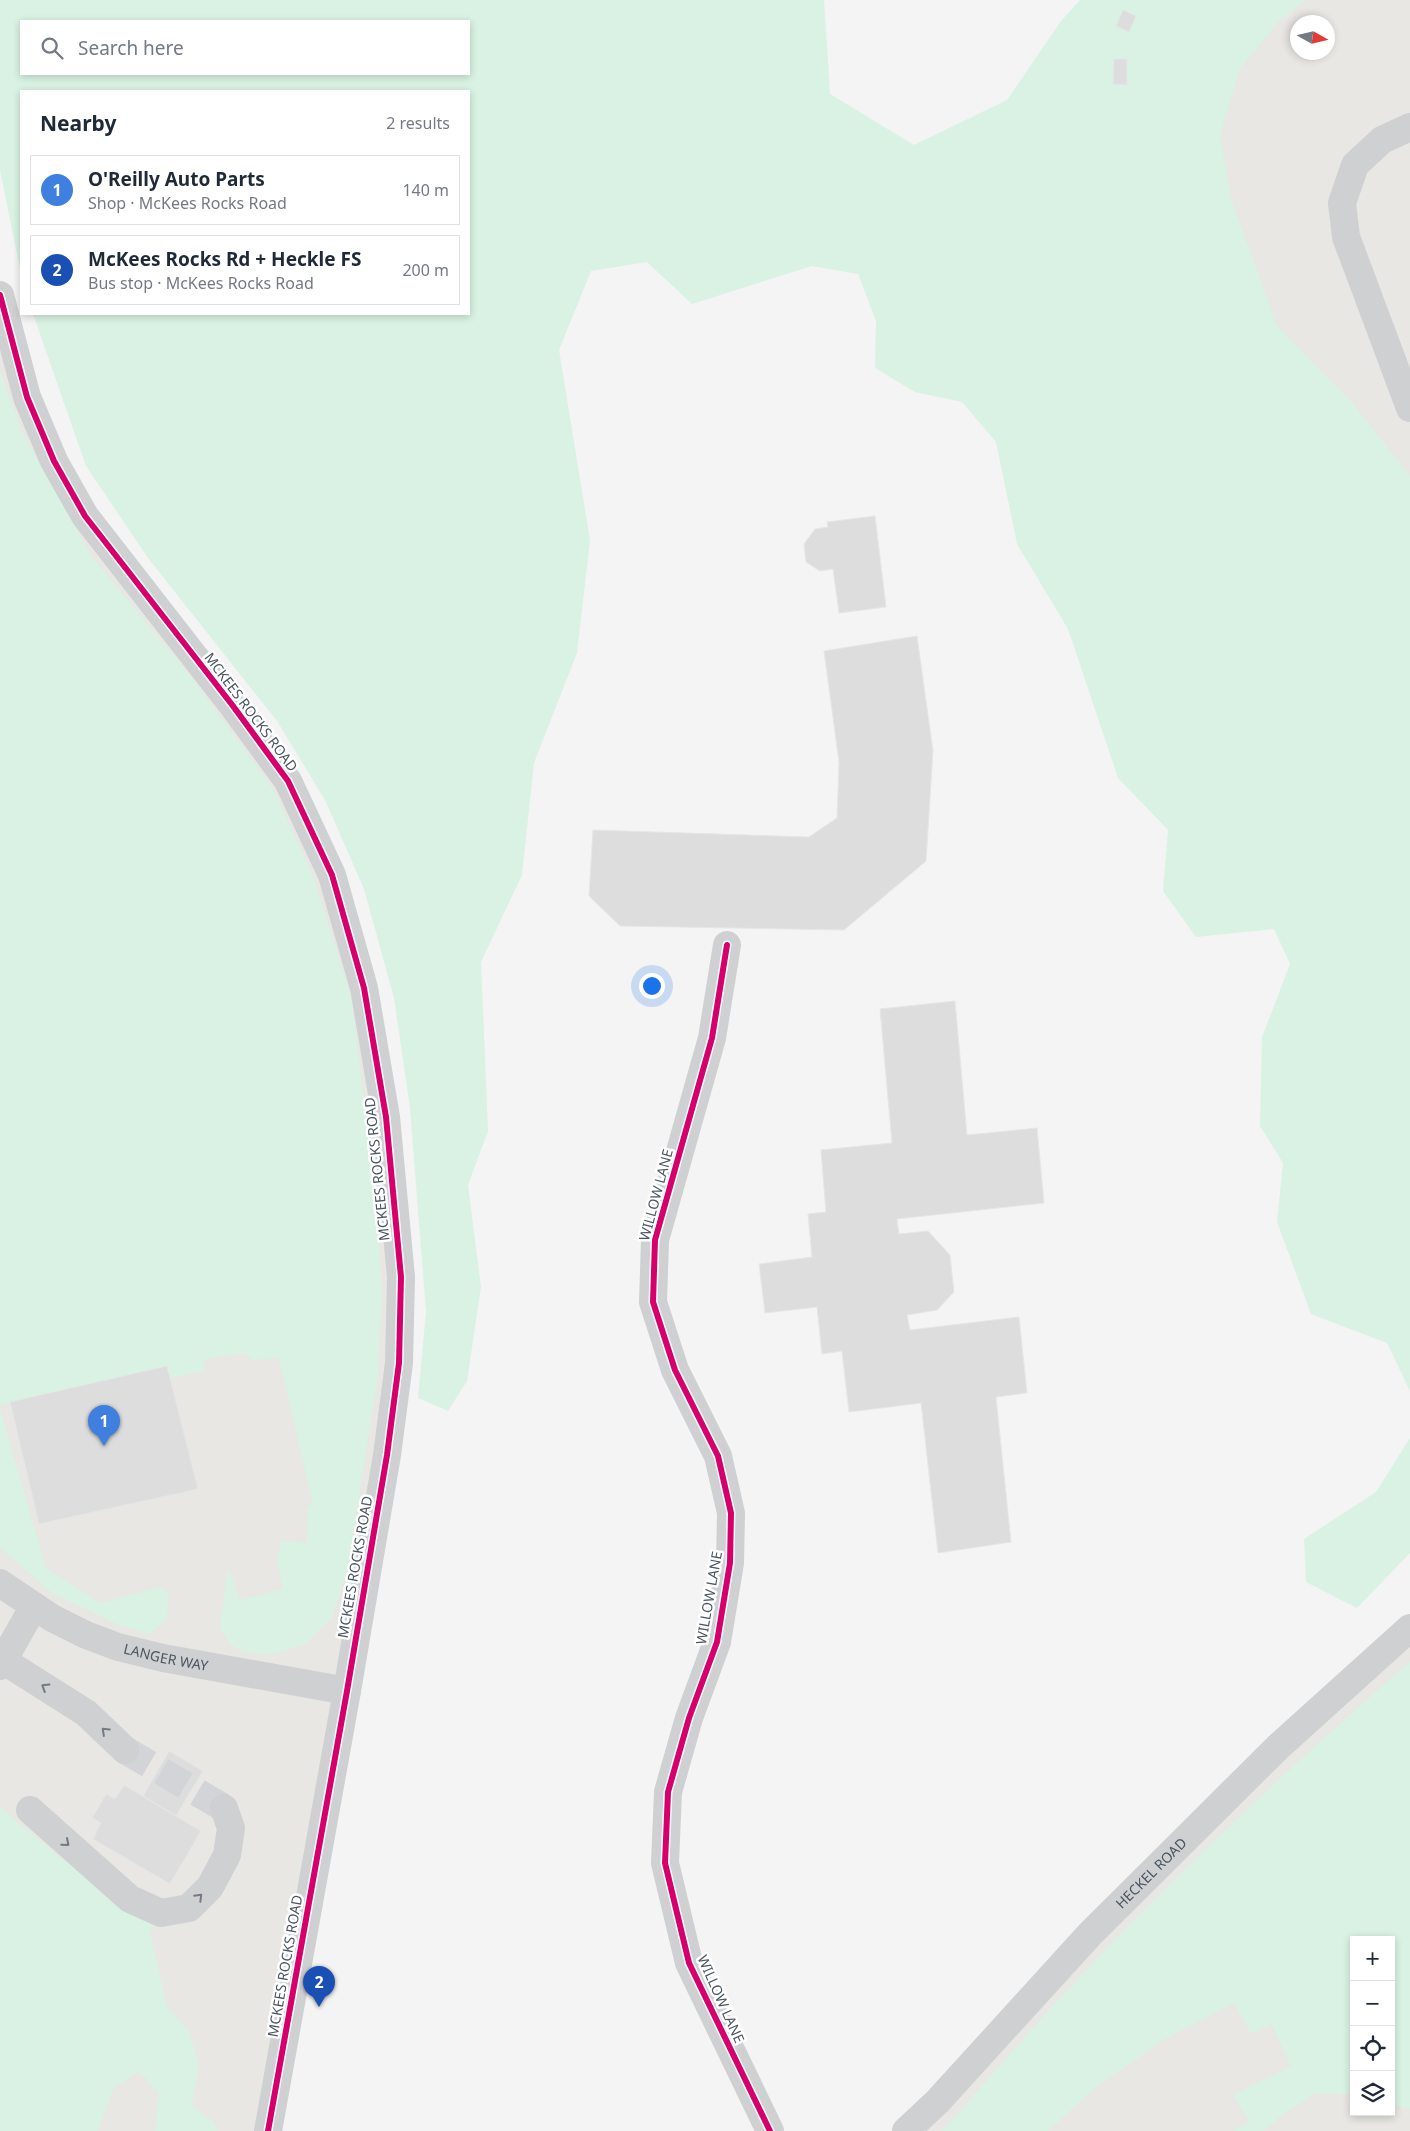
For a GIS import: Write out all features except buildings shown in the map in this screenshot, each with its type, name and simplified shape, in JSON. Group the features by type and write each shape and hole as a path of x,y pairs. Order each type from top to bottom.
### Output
{"street":[{"path":"1410,127 1382,140 1355,165 1342,203 1346,237 1410,408"},
{"name":"MCKEES ROCKS ROAD","path":"0,295 26,397 54,461 85,516 233,706 288,781 332,875 364,988 386,1117 401,1277 398,1373 387,1455 347,1691 268,2131"},
{"name":"WILLOW LANE","path":"727,945 712,1038 655,1240 653,1302 675,1370 718,1456 732,1513 730,1563 717,1642 689,1718 668,1792 665,1863 689,1963 770,2131"},
{"name":"LANGER WAY","path":"0,1583 34,1606 86,1636 118,1647 163,1658 347,1691"},
{"path":"34,1606 2,1663 86,1713 125,1750"},
{"name":"HECKEL ROAD","path":"906,2131 937,2102 1090,1934 1278,1747 1410,1628"},
{"path":"30,1810 130,1900 161,1913 189,1908 210,1887 227,1855 231,1828 224,1808"}],"shaded area":[{"path":"1279,0 1410,0 1410,645 1131,72"},
{"path":"0,295 54,461 233,706 332,875 401,1277 268,2131 0,2131"},
{"path":"1410,1628 1410,2131 906,2131"}],"green space":[{"path":"0,0 824,0 830,94 914,145 1007,100 1061,21 1080,0 1306,0 1281,19 1240,68 1220,136 1231,199 1277,326 1354,405 1410,476 1410,1391 1387,1343 1311,1314 1277,1222 1283,1163 1260,1126 1262,1037 1290,964 1274,929 1196,937 1163,891 1168,830 1118,778 1068,629 1017,544 996,442 962,402 915,392 875,368 876,321 858,274 812,266 692,304 647,262 591,271 559,350 590,540 577,653 534,763 522,875 481,962 488,1131 468,1185 481,1287 467,1381 448,1411 418,1398 426,1312 410,1108 394,998 364,889 325,800 277,721 148,558 86,466 33,315 470,315 470,90 20,90 20,269 0,170"},
{"path":"0,372 23,434 92,557 189,674 273,789 312,873 352,1000 376,1204 382,1296 377,1382 347,1570 332,1617 304,1645 272,1654 243,1652 231,1645 220,1627 227,1573 231,1574 240,1600 283,1589 277,1560 281,1541 307,1543 308,1506 313,1504 279,1358 252,1360 244,1353 205,1359 203,1371 170,1378 167,1366 0,1405"},
{"path":"0,1409 46,1568 101,1603 160,1587 169,1594 167,1619 149,1634 117,1624 53,1594 0,1548"},
{"path":"1410,1438 1410,1553 1357,1608 1306,1582 1304,1539 1376,1492"},
{"path":"1410,1662 1410,2109 1395,2105 1395,1936 1350,1936 1350,2094 1315,2094 1282,2115 1264,2131 1234,2131 1249,2122 1233,2095 1291,2066 1271,2024 1251,2034 1234,2003 1165,2039 1095,2088 1048,2131 942,2131 1056,2002 1113,1942 1195,1859 1323,1739"},
{"path":"0,1807 62,1859 156,1922 150,1933 167,2006 189,2032 199,2064 192,2106 214,2122 218,2131 155,2131 159,2093 139,2071 113,2089 98,2131 0,2131"}],"tunnel":[{"path":"125,1750 224,1808"}],"cycle path":[{"path":"0,295 27,397 54,461 85,516 233,706 288,781 332,875 364,988 386,1117 401,1277 399,1363 387,1455 347,1691 268,2131"},
{"path":"727,945 712,1038 655,1240 653,1302 675,1370 718,1456 731,1513 730,1563 717,1642 689,1718 668,1792 665,1863 689,1963 770,2131"}],"place":[{"name":"O'Reilly Auto Parts","path":"104,1446"},
{"name":"McKees Rocks Rd + Heckle FS","path":"319,2007"}]}
